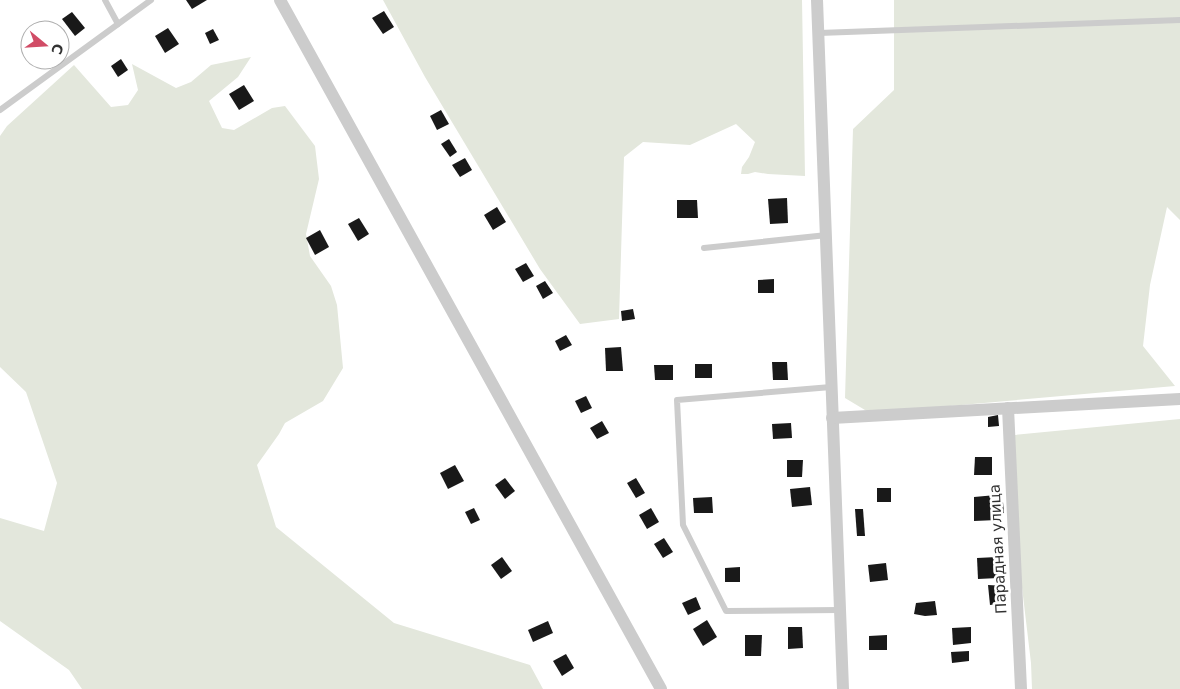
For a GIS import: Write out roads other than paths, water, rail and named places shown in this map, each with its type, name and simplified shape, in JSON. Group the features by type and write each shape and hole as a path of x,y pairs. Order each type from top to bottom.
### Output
{"street":[{"path":"280,0 661,689"},
{"path":"817,0 843,689"},
{"path":"832,418 1180,399"},
{"name":"Парадная улица","path":"1008,408 1021,689"}],"lane":[{"path":"106,0 118,24"},
{"path":"0,110 151,0"},
{"path":"819,33 1180,20"},
{"path":"704,248 827,235"},
{"path":"831,387 677,400 683,525 726,611 839,610"}]}
